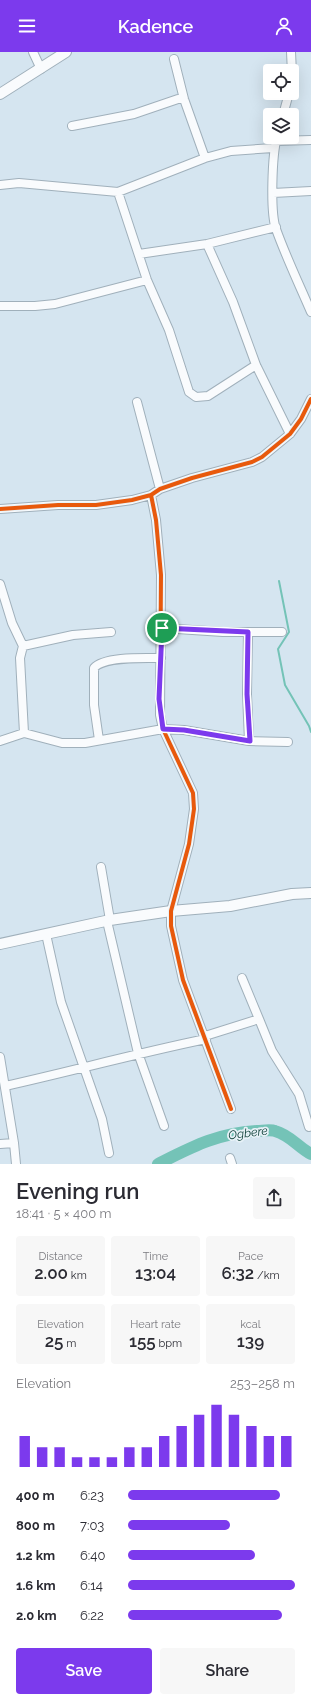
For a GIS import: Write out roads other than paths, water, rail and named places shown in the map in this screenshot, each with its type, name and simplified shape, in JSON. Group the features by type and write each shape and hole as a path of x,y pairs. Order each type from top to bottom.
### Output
{"street":[{"path":"33,52 41,70"},
{"path":"0,94 41,70 66,52"},
{"path":"292,52 292,64"},
{"path":"174,59 184,99 205,158"},
{"path":"72,126 134,114 178,99 184,99"},
{"path":"299,141 311,140"},
{"path":"0,185 9,183 30,184 118,192 205,158 265,144"},
{"path":"275,144 273,193 276,227 311,312"},
{"path":"273,193 311,191"},
{"path":"118,192 147,280 169,330 189,392 196,398 208,396 256,365"},
{"path":"139,254 207,244 276,227"},
{"path":"207,244 233,302 256,365 290,434"},
{"path":"0,306 35,306 55,304 147,280"},
{"path":"0,509 58,504 96,505 151,495 160,489 228,467 252,462 262,457 290,434 299,423 311,399"},
{"path":"137,402 160,489"},
{"path":"151,495 159,546 162,628 159,699 163,729 193,793 194,809 189,844 170,911 171,926 183,980 231,1109"},
{"path":"0,584 12,622 22,646 20,658 24,733"},
{"path":"162,628 282,632"},
{"path":"22,646 73,635 111,632"},
{"path":"248,632 247,694 250,741"},
{"path":"99,740 94,705 94,668 96,665 102,662 122,659 160,658"},
{"path":"0,740 24,733 62,743 85,743 148,733 163,729 184,730 250,741 288,742"},
{"path":"101,867 108,920 138,1053 164,1126"},
{"path":"0,944 108,920 170,911 230,906 292,894 311,893"},
{"path":"46,934 64,1014 85,1068 102,1119 109,1153"},
{"path":"242,978 272,1051 299,1094 309,1126"},
{"path":"5,1086 205,1038 259,1020"},
{"path":"0,1057 16,1164"},
{"path":"0,1144 14,1143"}],"waterway":[{"path":"279,581 289,632 278,649 285,685 311,732"},
{"name":"Ogbere","path":"158,1164 194,1147 218,1138 243,1132 266,1130 273,1130 285,1135 311,1154"}]}
